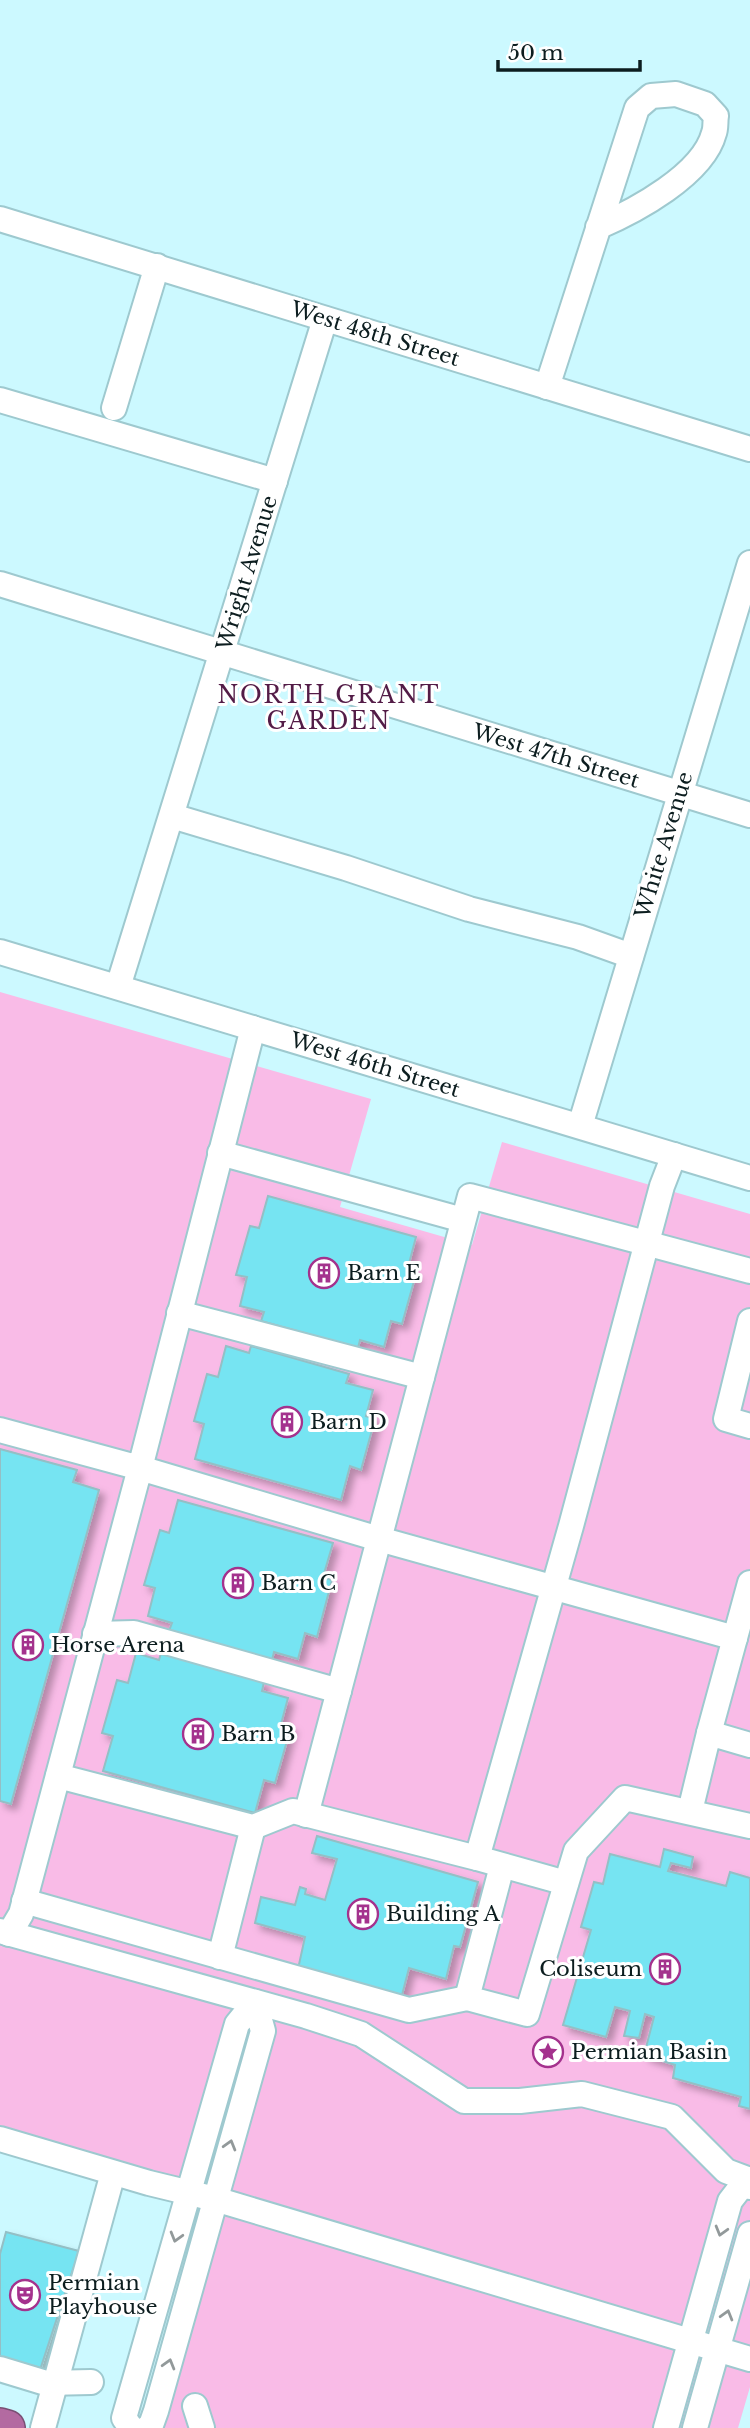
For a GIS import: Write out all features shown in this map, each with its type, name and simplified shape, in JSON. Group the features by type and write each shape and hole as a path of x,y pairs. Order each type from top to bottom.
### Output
{"highway":[{"path":"0,2426 7,2428"}],"street":[{"path":"547,387 598,227 637,108 650,96 676,94 705,104 716,116 714,133 702,156 666,192 631,213 598,227"},
{"name":"West 48th Street","path":"0,219 750,449"},
{"path":"114,408 157,266"},
{"name":"Wright Avenue","path":"118,987 325,319"},
{"path":"0,400 275,481"},
{"name":"White Avenue","path":"580,1126 750,563"},
{"name":"West 47th Street","path":"0,584 750,815"},
{"path":"172,816 346,868 470,909 578,936 631,956"},
{"name":"West 46th Street","path":"0,952 750,1178"},
{"path":"253,1028 140,1468 21,1914 5,1932 361,2034 464,2101 520,2101 582,2094 671,2118 726,2171 749,2182 730,2201 666,2428"},
{"path":"220,1153 463,1220"},
{"path":"477,1858 647,1242 674,1155"},
{"path":"306,1815 470,1196 750,1270"},
{"path":"179,1312 422,1377"},
{"path":"750,1321 726,1419 750,1426"},
{"path":"0,1430 735,1638"},
{"path":"690,1811 750,1583"},
{"path":"95,1634 134,1633 339,1691"},
{"path":"709,1733 750,1745"},
{"path":"58,1776 253,1827 293,1811 566,1883"},
{"path":"24,1901 409,2010 467,1998 527,2014 576,1851 625,1798 750,1826"},
{"path":"220,1956 253,1827"},
{"path":"467,1998 502,1866"},
{"path":"131,2428 124,2418 237,2024 255,2002"},
{"path":"147,2428 151,2425 156,2411 263,2031 255,2002"},
{"path":"0,2139 113,2173 215,2199 750,2359"},
{"path":"43,2428 113,2173"},
{"path":"695,2428 750,2234"},
{"path":"0,2369 46,2383 91,2382"}],"shaded area":[{"path":"0,992 371,1099 340,1207 472,1245 502,1142 750,1214 750,2387 738,2428 144,2428 207,2211 0,2150"}],"building":[{"name":"Barn E","path":"268,1196 416,1237 407,1271 416,1274 402,1324 391,1321 384,1347 360,1340 358,1348 261,1321 264,1312 240,1306 247,1277 236,1275 250,1226 259,1228"},
{"name":"Barn D","path":"226,1346 249,1353 251,1346 349,1374 346,1383 373,1390 366,1416 375,1419 361,1470 350,1466 341,1500 195,1459 204,1424 194,1421 207,1374 218,1377"},
{"name":"Horse Arena","path":"0,1449 77,1470 73,1482 99,1490 11,1804 0,1801"},
{"name":"Barn C","path":"178,1500 333,1543 323,1577 332,1580 317,1637 305,1633 298,1659 274,1652 272,1660 169,1631 172,1623 148,1616 155,1588 144,1585 160,1530 169,1533"},
{"name":"Barn B","path":"136,1653 159,1660 161,1653 264,1682 262,1691 288,1698 281,1724 291,1727 275,1783 264,1780 255,1813 103,1771 113,1736 102,1733 117,1680 128,1683"},
{"name":"Building A","path":"317,1836 478,1882 460,1947 454,1946 446,1979 409,1968 401,1999 298,1969 305,1937 255,1923 261,1897 295,1905 300,1887 306,1889 305,1894 325,1900 337,1859 312,1853"},
{"name":"Coliseum","path":"664,1849 693,1857 691,1868 671,1863 668,1871 726,1886 730,1872 750,1878 750,2109 739,2106 741,2097 673,2078 675,2065 644,2055 654,2017 645,2014 639,2038 624,2036 630,2011 615,2007 606,2037 563,2025 591,1930 581,1927 594,1882 603,1884 610,1854 660,1867"},
{"path":"6,2232 79,2251 39,2373 0,2361 0,2254"}],"place":[{"name":"Barn E","path":"324,1273"},
{"name":"Barn D","path":"287,1422"},
{"name":"Barn C","path":"238,1583"},
{"name":"Horse Arena","path":"28,1645"},
{"name":"Barn B","path":"198,1734"},
{"name":"Building A","path":"363,1914"},
{"name":"Coliseum","path":"665,1969"},
{"name":"Permian Basin","path":"548,2052"},
{"name":"Permian Playhouse","path":"25,2295"}],"district":[{"name":"NORTH GRANT GARDEN","path":"329,708"}]}
